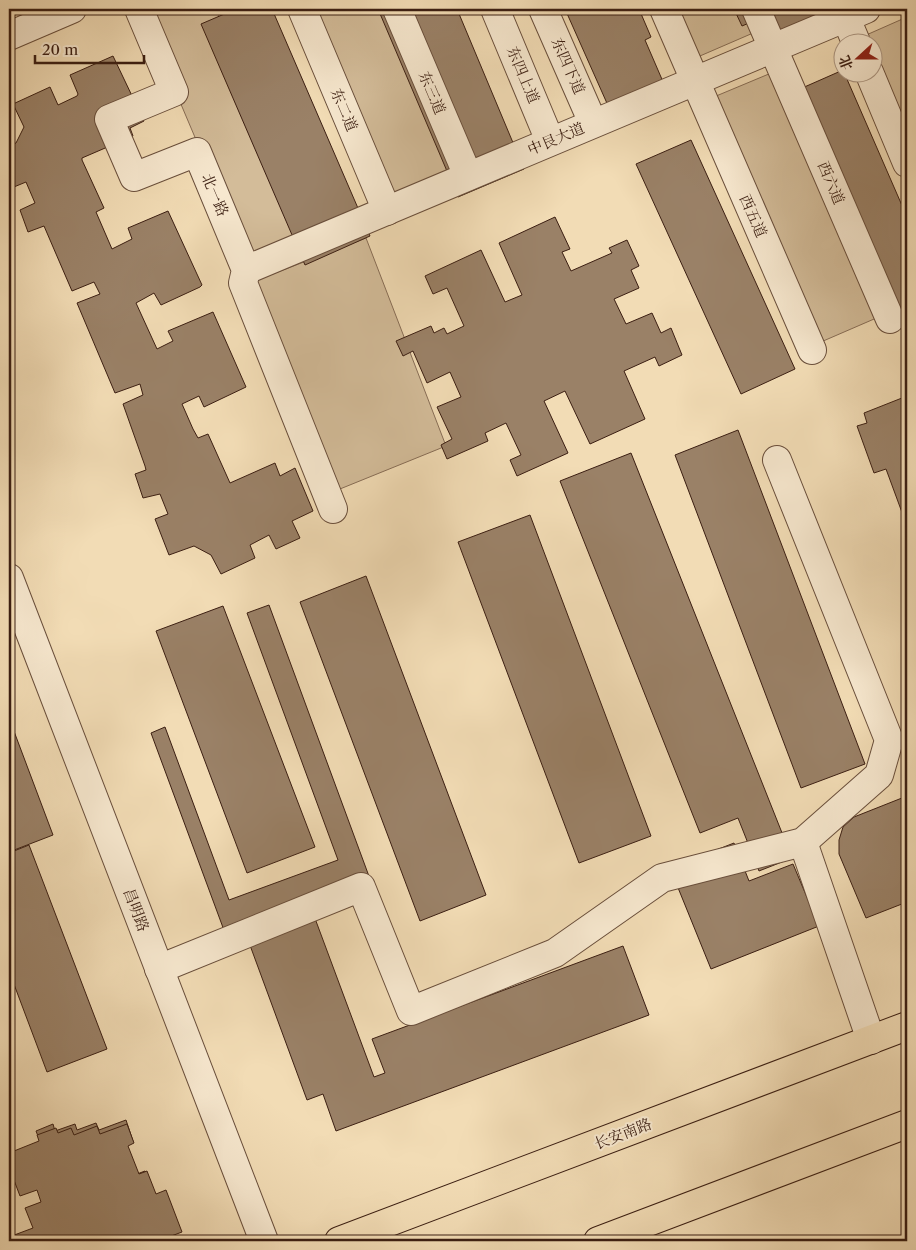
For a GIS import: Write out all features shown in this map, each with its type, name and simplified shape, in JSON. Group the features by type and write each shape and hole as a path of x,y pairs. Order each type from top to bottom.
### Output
{"main road":[{"name":"长安南路","path":"339,1241 907,1026"},
{"path":"598,1241 907,1124"}],"street":[{"path":"9,36 72,9"},
{"name":"北一路","path":"139,9 174,92 109,119 134,177 197,152 246,270 243,283 333,509"},
{"name":"东二道","path":"302,9 387,211"},
{"name":"东三道","path":"397,9 468,176"},
{"name":"东四上道","path":"495,9 550,141"},
{"name":"东四下道","path":"543,9 593,124"},
{"name":"西五道","path":"664,9 812,350"},
{"name":"西六道","path":"756,9 890,319"},
{"path":"851,12 854,32"},
{"name":"中艮大道","path":"246,270 773,48 851,12"},
{"path":"873,82 907,164"},
{"path":"159,969 361,887 411,1010 555,953 662,878 802,842 879,775 888,740 777,460"},
{"name":"昌明路","path":"9,578 264,1241"},
{"path":"802,842 871,1040"}],"shaded area":[{"path":"163,9 216,9 312,232 247,260 144,17"},
{"path":"310,9 385,9 454,169 391,196"},
{"path":"672,9 752,9 760,30 693,59"},
{"path":"907,17 907,136 884,82 884,32 873,32"},
{"path":"776,71 881,316 814,345 709,99"},
{"path":"366,238 446,446 335,491 252,282"}],"building":[{"path":"236,9 272,9 370,236 305,265 201,24"},
{"path":"378,9 457,9 524,169 458,197"},
{"path":"565,9 639,9 651,37 645,40 664,84 618,128"},
{"path":"734,9 822,9 829,23 762,53 749,23 742,26"},
{"path":"113,56 144,121 130,128 133,136 82,158 104,208 96,212 112,249 132,239 128,228 168,211 202,285 161,305 154,293 136,303 157,349 173,341 168,331 213,312 246,387 204,407 199,396 182,404 193,429 198,438 208,434 230,483 275,463 280,476 295,468 313,511 292,521 300,538 276,549 269,535 250,545 255,558 221,574 211,555 194,546 169,555 155,519 168,514 160,494 143,498 135,474 146,470 123,404 143,395 140,384 115,393 77,303 100,294 94,282 72,291 44,226 28,232 20,210 35,203 26,182 9,189 9,146 16,143 24,127 13,104 50,87 58,105 77,96 78,94 70,75"},
{"path":"834,74 834,82 848,82 907,217 907,316 885,326 784,96"},
{"path":"691,140 795,369 741,394 636,164"},
{"path":"555,217 570,249 562,252 571,271 612,253 609,248 627,240 639,266 631,270 639,288 614,299 626,324 652,313 661,333 671,328 682,355 659,366 655,357 624,371 645,419 590,444 565,391 544,401 568,453 517,476 510,460 521,455 506,423 485,433 488,441 447,459 441,445 452,439 437,407 461,397 450,372 427,383 413,351 403,356 396,341 431,326 434,333 444,328 447,334 464,326 447,288 433,294 425,276 481,250 505,302 522,295 499,243"},
{"path":"907,396 907,526 886,469 874,473 857,426 867,423 864,413"},
{"path":"738,430 865,764 801,788 675,455"},
{"path":"631,453 792,858 759,871 738,818 700,833 560,481"},
{"path":"530,515 651,836 579,863 458,542"},
{"path":"366,576 486,895 420,921 300,602"},
{"path":"269,605 370,879 225,933 151,733 165,727 229,900 338,860 247,613"},
{"path":"223,606 315,847 247,873 156,631"},
{"path":"9,718 53,835 9,852"},
{"path":"907,796 907,902 866,918 839,854 839,840 843,827 854,817"},
{"path":"734,843 749,881 793,864 819,926 711,969 670,868"},
{"path":"29,845 107,1049 47,1072 9,971 9,853"},
{"path":"310,905 374,1077 385,1073 372,1039 623,946 649,1015 336,1131 323,1094 307,1100 244,929"},
{"path":"126,1120 133,1141 126,1144 137,1174 145,1171 151,1187 119,1199 122,1208 106,1213 109,1221 94,1227 97,1236 82,1241 73,1241 71,1236 57,1241 40,1241 27,1208 57,1197 51,1182 21,1193 9,1160 9,1155 41,1144 36,1131 53,1124 55,1131 75,1124 77,1130 96,1123 99,1130"},
{"path":"127,1124 134,1143 128,1146 139,1174 147,1171 156,1194 166,1190 182,1232 158,1241 9,1241 9,1237 33,1228 25,1208 41,1202 37,1190 20,1196 9,1167 9,1153 39,1141 37,1135 56,1128 58,1133 71,1128 74,1135 97,1126 100,1134"}]}
